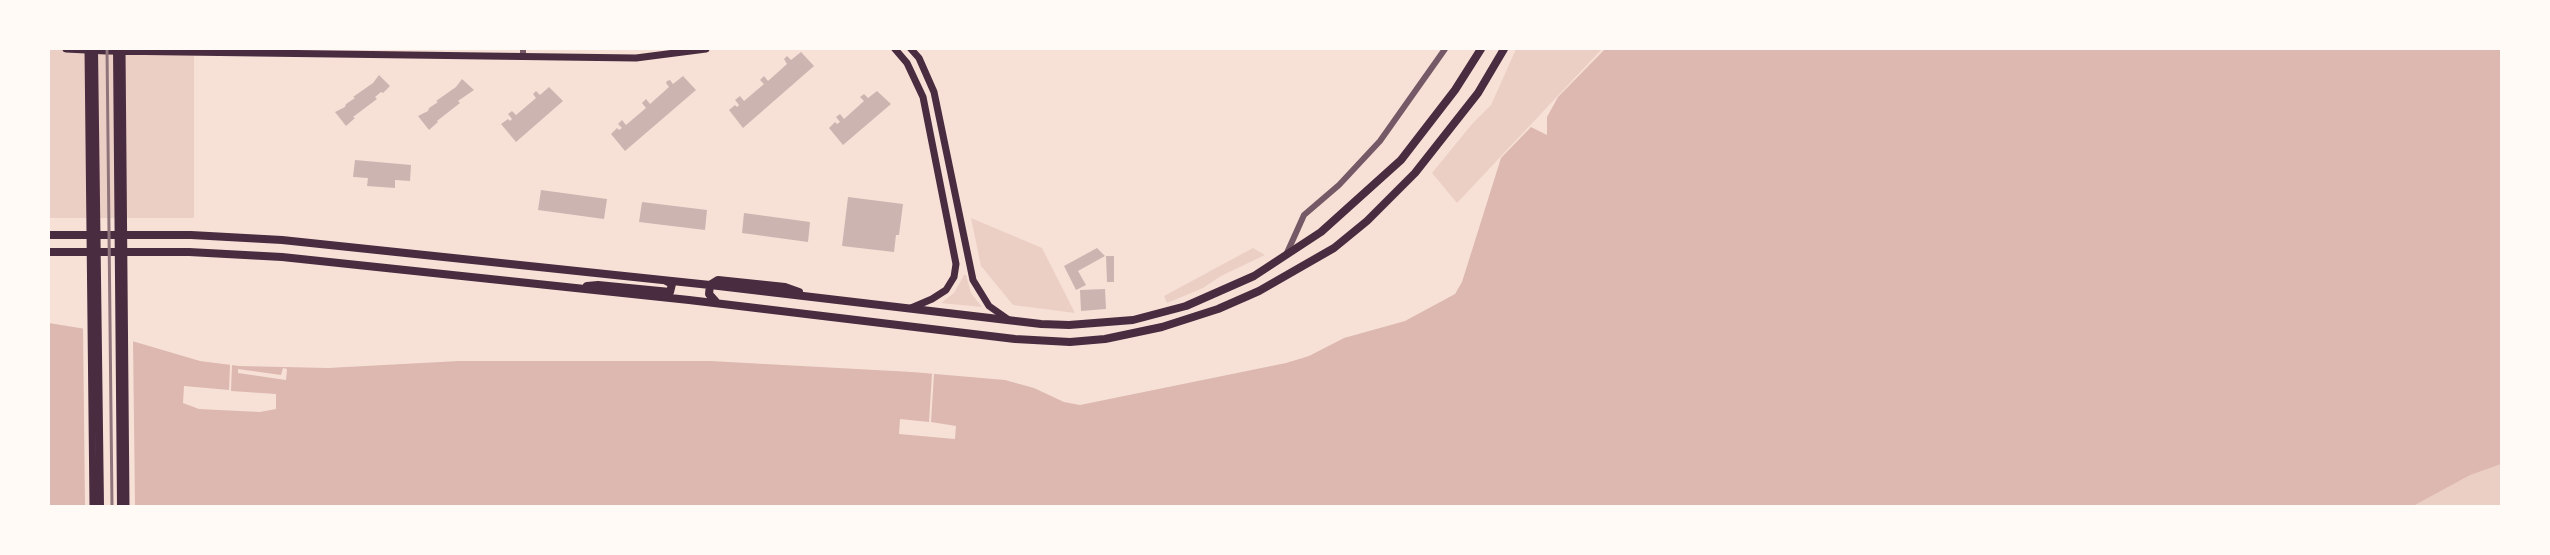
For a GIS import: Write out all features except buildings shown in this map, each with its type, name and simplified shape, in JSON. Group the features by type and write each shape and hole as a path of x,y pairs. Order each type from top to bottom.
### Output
{"main road":[{"path":"66,49 636,58 706,49"},
{"path":"88,49 93,506"},
{"path":"94,49 100,506"},
{"path":"116,49 121,506"},
{"path":"122,49 126,506"},
{"path":"895,49 907,63 923,97 956,264 954,277 946,290 932,299 911,308"},
{"path":"911,49 919,58 934,92 973,280 989,306 1010,320"},
{"path":"49,234 190,235 282,240 710,285 1010,320 1069,325 1133,320 1160,314 1215,294 1254,276 1285,258 1321,232 1354,205 1401,160 1456,90 1481,49"},
{"path":"49,252 189,252 282,258 720,304 1015,339 1070,342 1135,334 1218,309 1259,291 1334,248 1366,221 1415,173 1478,93 1504,49"},
{"path":"573,288 598,285 670,292 672,284 662,280"},
{"path":"710,285 710,298 720,304"}],"street":[{"path":"522,57 523,49"},
{"path":"1285,258 1304,215 1339,185 1380,141 1445,49"}],"shaded area":[{"path":"49,49 194,49 194,218 49,218"},
{"path":"1516,49 1602,49 1457,203 1432,173 1472,124 1491,105"},
{"path":"1605,49 2501,49 2501,464 2470,475 2413,506 49,506 49,323 98,331 200,361 239,366 328,368 459,361 710,361 912,372 1005,380 1034,388 1064,402 1080,405 1286,363 1309,356 1344,338 1405,321 1455,294 1462,282 1501,158 1531,127 1547,135 1547,117 1558,97"},
{"path":"971,218 1042,248 1075,313 1013,305 981,266"},
{"path":"1253,248 1265,255 1221,276 1203,288 1167,303 1164,296"},
{"path":"964,275 966,275 971,293 982,307 941,303 954,293"},
{"path":"2501,459 2501,506 2324,506"}],"pier":[{"path":"83,326 133,339 135,506 85,506"},
{"path":"230,365 232,365 231,391 276,394 276,409 260,412 199,409 183,403 184,386 229,390"},
{"path":"283,368 287,369 286,380 238,373 238,369 281,375"},
{"path":"932,374 934,374 931,422 956,426 955,439 899,434 900,419 929,422"}],"railway":[{"path":"107,49 112,506"}]}
